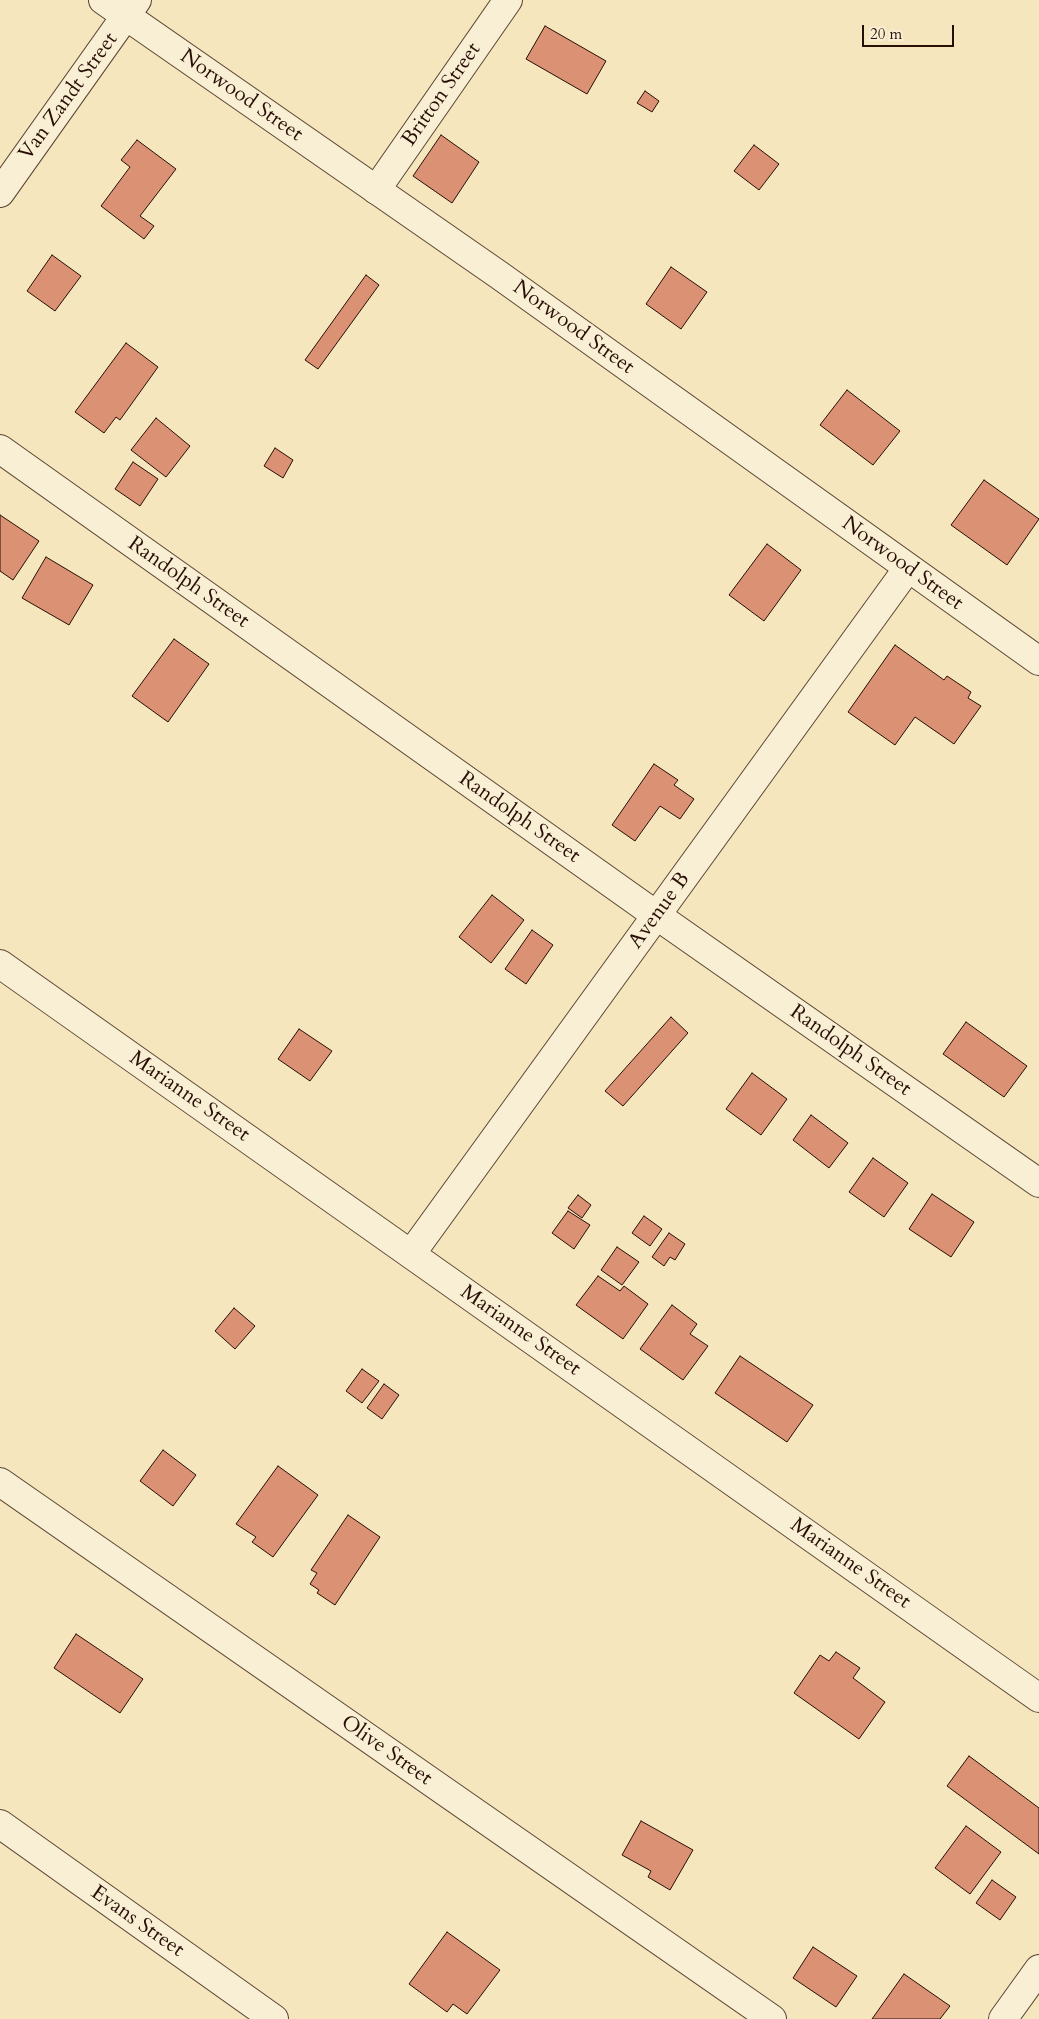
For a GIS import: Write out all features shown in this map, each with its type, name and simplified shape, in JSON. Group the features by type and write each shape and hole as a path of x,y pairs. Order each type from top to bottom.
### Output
{"street":[{"name":"Norwood Street","path":"104,0 132,8 376,190 499,275 1039,661"},
{"name":"Britton Street","path":"376,190 508,0"},
{"name":"Van Zandt Street","path":"0,193 132,8"},
{"name":"Randolph Street","path":"0,450 656,915 1036,1175"},
{"name":"Avenue B","path":"411,1254 908,568"},
{"name":"Marianne Street","path":"0,964 1039,1698"},
{"name":"Olive Street","path":"0,1482 772,2019"},
{"name":"Evans Street","path":"0,1824 274,2019"},
{"path":"1003,2019 1039,1969"}],"building":[{"path":"545,26 606,61 587,94 526,59"},
{"path":"645,91 659,101 652,112 637,103"},
{"path":"441,135 479,162 452,203 413,176"},
{"path":"137,140 176,169 140,216 154,226 144,239 101,206 130,167 121,160"},
{"path":"754,145 779,164 759,190 734,171"},
{"path":"52,255 81,276 55,311 27,291"},
{"path":"671,267 707,292 681,329 646,304"},
{"path":"366,275 379,285 318,369 305,360"},
{"path":"126,343 158,367 120,420 116,417 104,433 75,412"},
{"path":"847,390 900,431 873,465 820,425"},
{"path":"156,418 190,446 166,477 131,450"},
{"path":"275,448 293,460 283,478 264,466"},
{"path":"133,462 158,479 140,506 115,489"},
{"path":"984,480 1039,519 1007,565 951,525"},
{"path":"0,515 39,541 13,580 0,571"},
{"path":"767,544 801,570 764,621 729,595"},
{"path":"46,557 93,585 69,625 22,598"},
{"path":"174,639 209,664 168,722 132,696"},
{"path":"895,645 944,680 947,676 971,692 968,698 981,706 954,744 915,717 895,745 848,712"},
{"path":"654,764 678,780 674,785 694,799 680,819 660,806 635,841 612,825"},
{"path":"492,895 524,920 491,963 459,937"},
{"path":"532,930 553,945 526,984 505,969"},
{"path":"671,1017 688,1033 623,1106 605,1091"},
{"path":"966,1022 1027,1066 1004,1097 943,1054"},
{"path":"299,1029 332,1051 310,1081 278,1059"},
{"path":"752,1073 787,1099 761,1135 726,1109"},
{"path":"811,1115 848,1143 829,1168 793,1140"},
{"path":"873,1158 908,1183 884,1217 849,1192"},
{"path":"932,1194 974,1222 951,1257 909,1229"},
{"path":"578,1195 591,1205 582,1218 568,1208"},
{"path":"568,1211 590,1225 574,1249 552,1233"},
{"path":"644,1216 662,1229 650,1246 632,1233"},
{"path":"669,1233 685,1244 675,1260 670,1257 664,1266 652,1257"},
{"path":"617,1247 639,1262 622,1285 601,1270"},
{"path":"598,1276 620,1291 624,1286 648,1304 623,1339 576,1305"},
{"path":"672,1305 697,1324 690,1334 708,1346 683,1380 640,1349"},
{"path":"234,1308 255,1326 235,1349 215,1331"},
{"path":"740,1356 813,1405 787,1442 715,1393"},
{"path":"362,1369 379,1381 362,1403 346,1391"},
{"path":"384,1384 399,1395 382,1419 367,1408"},
{"path":"163,1450 196,1475 173,1506 140,1481"},
{"path":"278,1466 318,1495 273,1557 252,1542 256,1537 236,1524"},
{"path":"348,1515 380,1537 335,1605 317,1593 319,1590 310,1584 317,1573 311,1570"},
{"path":"76,1634 143,1679 120,1713 54,1668"},
{"path":"836,1652 860,1668 853,1678 885,1702 859,1739 794,1693 820,1655 829,1661"},
{"path":"969,1756 1039,1808 1039,1854 947,1786"},
{"path":"641,1821 693,1850 670,1890 648,1877 651,1871 622,1855"},
{"path":"966,1826 1001,1852 970,1894 935,1868"},
{"path":"992,1880 1016,1897 1000,1920 976,1903"},
{"path":"447,1932 500,1970 467,2014 453,2004 447,2012 409,1984"},
{"path":"813,1947 857,1976 836,2007 793,1978"},
{"path":"904,1974 950,2006 940,2019 872,2019"}]}
